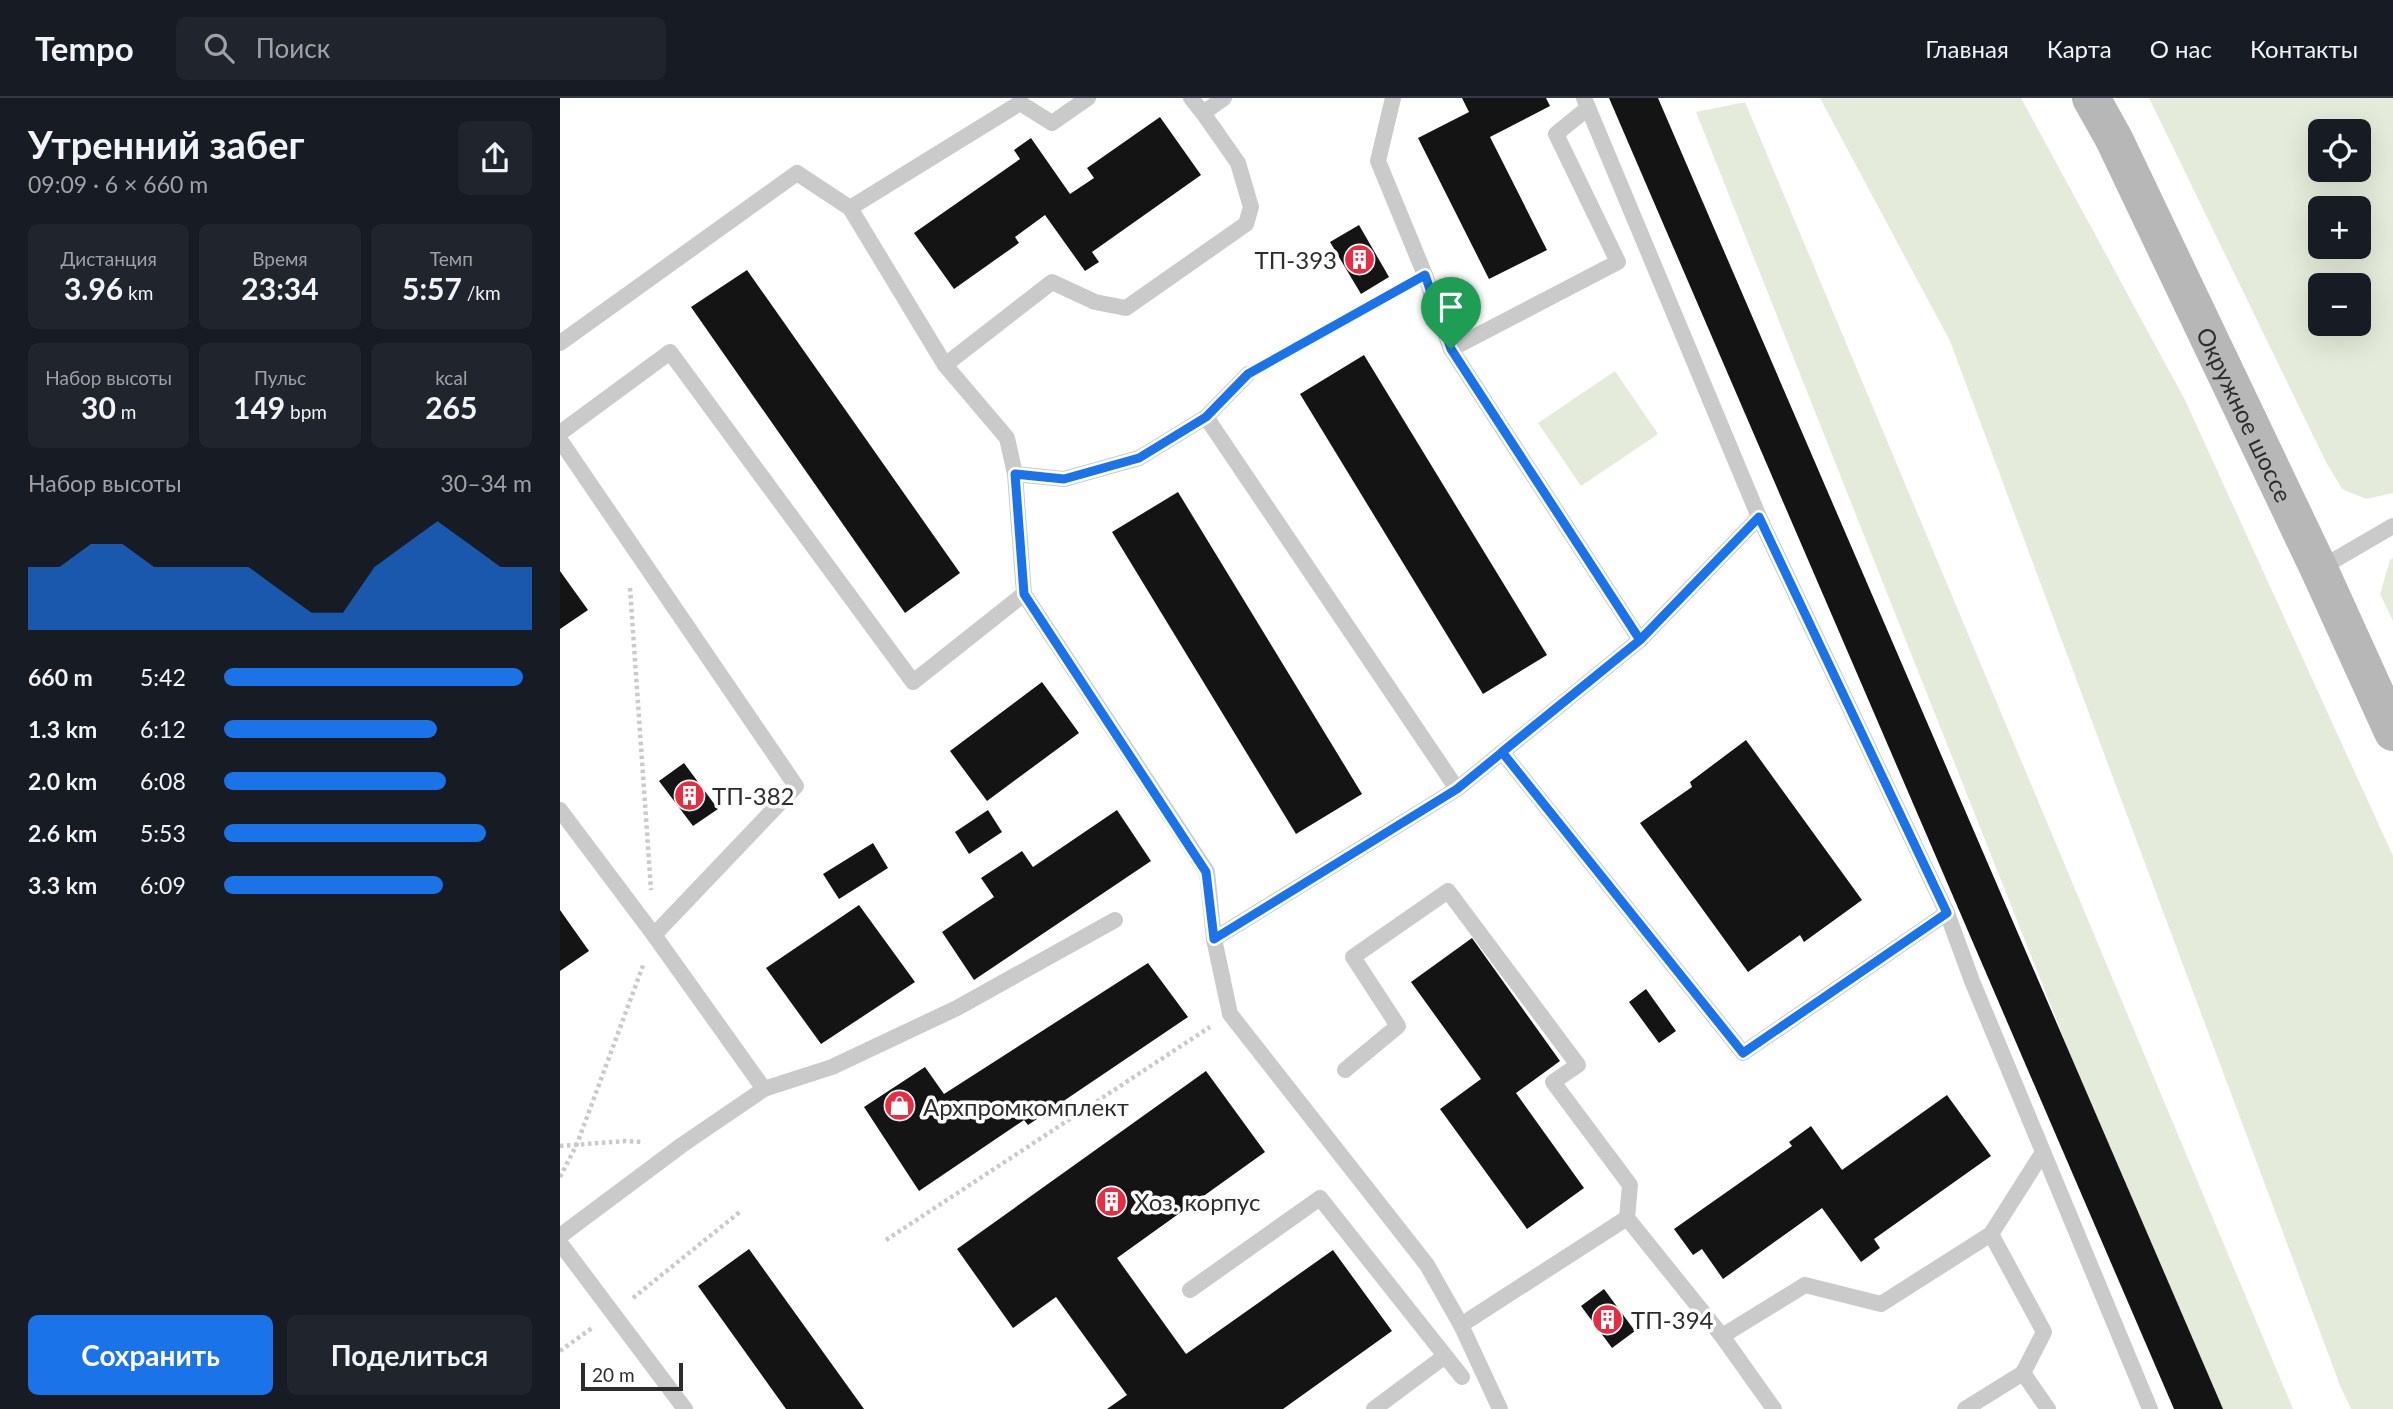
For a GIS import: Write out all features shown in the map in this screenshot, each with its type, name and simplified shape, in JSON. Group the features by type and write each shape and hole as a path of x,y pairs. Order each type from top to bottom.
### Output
{"main road":[{"name":"Окружное шоссе","path":"2091,98 2114,139 2319,569 2393,732"}],"lane":[{"path":"850,208 1020,103 1052,123 1088,98"},
{"path":"945,365 1052,282 1095,302 1126,308 1246,224 1251,207 1238,163 1191,98"},
{"path":"1203,113 1224,98"},
{"path":"1393,98 1378,161 1425,275 1451,349 1640,640"},
{"path":"1451,349 1618,262 1556,134 1586,103 1759,517 1947,913 1972,981 2150,1409"},
{"path":"560,343 797,173 850,208 945,365 1007,438 1015,474 1024,594 1206,872 1214,939 1230,1014 1427,1265 1461,1325 1500,1409"},
{"path":"560,433 670,352 912,682 1024,594"},
{"path":"1015,474 1064,479 1139,458 1206,417 1248,374"},
{"path":"1206,417 1457,789"},
{"path":"560,440 796,786 654,935"},
{"path":"1214,939 1457,789 1640,640 1759,517"},
{"path":"2319,569 2393,526"},
{"path":"1502,752 1743,1053 1947,913"},
{"path":"560,810 566,829 654,935 764,1089"},
{"path":"1345,1070 1398,1026 1353,957 1448,891 1578,1065 1553,1082 1630,1185 1627,1218 1722,1336 1774,1409"},
{"path":"560,1236 682,1145 764,1089 832,1067 957,1008 1115,920"},
{"path":"1722,1336 1805,1285 1881,1304 1991,1234 2043,1152"},
{"path":"1190,1290 1320,1198 1462,1377"},
{"path":"1461,1325 1627,1218"},
{"path":"1965,1409 2023,1373 2044,1332 1991,1234"},
{"path":"560,1243 685,1409"},
{"path":"1374,1409 1445,1356"},
{"path":"2023,1373 2048,1409"}],"path":[{"path":"1248,374 1425,275"},
{"path":"887,1240 1230,1014"},
{"path":"560,1146 625,1141 682,1145"},
{"path":"560,1351 613,1313 741,1211"}],"green space":[{"path":"1820,98 2021,98 2185,400 2393,856 2393,1409 2351,1409 2341,1388 1950,341"},
{"path":"2149,98 2393,98 2393,493 2366,499 2342,489 2326,462"},
{"path":"1745,102 2293,1409 2211,1409 1696,112"},
{"path":"1615,371 1658,434 1581,486 1538,423"},
{"path":"2393,558 2393,621 2380,594 2390,560"}],"building":[{"path":"1462,98 1546,98 1550,106 1490,137 1547,250 1489,279 1418,138 1469,112"},
{"path":"1609,98 1658,98 2223,1409 2174,1409"},
{"path":"1160,117 1201,175 1092,252 1099,262 1085,271 1045,215 1015,237 1019,243 954,289 914,233 1020,159 1014,150 1031,138 1070,194 1094,178 1087,168"},
{"name":"ТП-393","path":"1359,225 1389,277 1361,294 1330,242"},
{"path":"747,270 960,573 905,613 691,307"},
{"path":"1364,355 1547,655 1483,694 1300,394"},
{"path":"1178,492 1362,794 1296,834 1112,532"},
{"path":"560,571 588,610 560,629"},
{"path":"1042,682 1079,733 987,801 950,751"},
{"path":"1746,740 1862,900 1804,942 1800,935 1748,972 1640,823 1692,787 1690,782"},
{"name":"ТП-382","path":"684,763 718,809 693,826 659,781"},
{"path":"988,810 1002,832 969,854 955,832"},
{"path":"1117,810 1151,861 974,980 942,932 994,897 981,878 1022,851 1033,867"},
{"path":"873,843 888,868 839,899 823,874"},
{"path":"859,905 915,982 821,1044 766,968"},
{"path":"560,910 589,951 560,971"},
{"path":"1472,938 1560,1061 1516,1093 1584,1188 1527,1229 1440,1109 1481,1079 1411,982"},
{"path":"1148,963 1188,1017 1028,1125 1024,1120 919,1191 864,1107 925,1067 944,1094"},
{"path":"1646,989 1676,1031 1659,1043 1629,1002"},
{"name":"Хоз. корпус","path":"1206,1071 1265,1152 1117,1258 1186,1354 1333,1250 1392,1331 1283,1409 1107,1409 1127,1395 1056,1297 1013,1328 957,1249"},
{"path":"1947,1095 1991,1156 1874,1239 1880,1248 1861,1262 1822,1208 1723,1279 1702,1249 1693,1255 1674,1229 1792,1146 1789,1142 1811,1126 1842,1170"},
{"path":"749,1249 864,1409 786,1409 698,1286"},
{"name":"ТП-394","path":"1604,1289 1635,1331 1612,1348 1581,1306"}],"place":[{"name":"ТП-393","path":"1360,259"},
{"name":"ТП-382","path":"689,795"},
{"name":"Архпромкомплект","path":"900,1106"},
{"name":"Хоз. корпус","path":"1111,1201"},
{"name":"ТП-394","path":"1608,1319"}],"route":[{"path":"1451,349 1425,275 1248,374 1206,417 1139,458 1064,479 1015,474 1024,594 1206,872 1214,939 1457,789 1571,696 1640,640 1759,517 1947,913 1743,1053 1502,752 1640,640 1451,349"}]}
